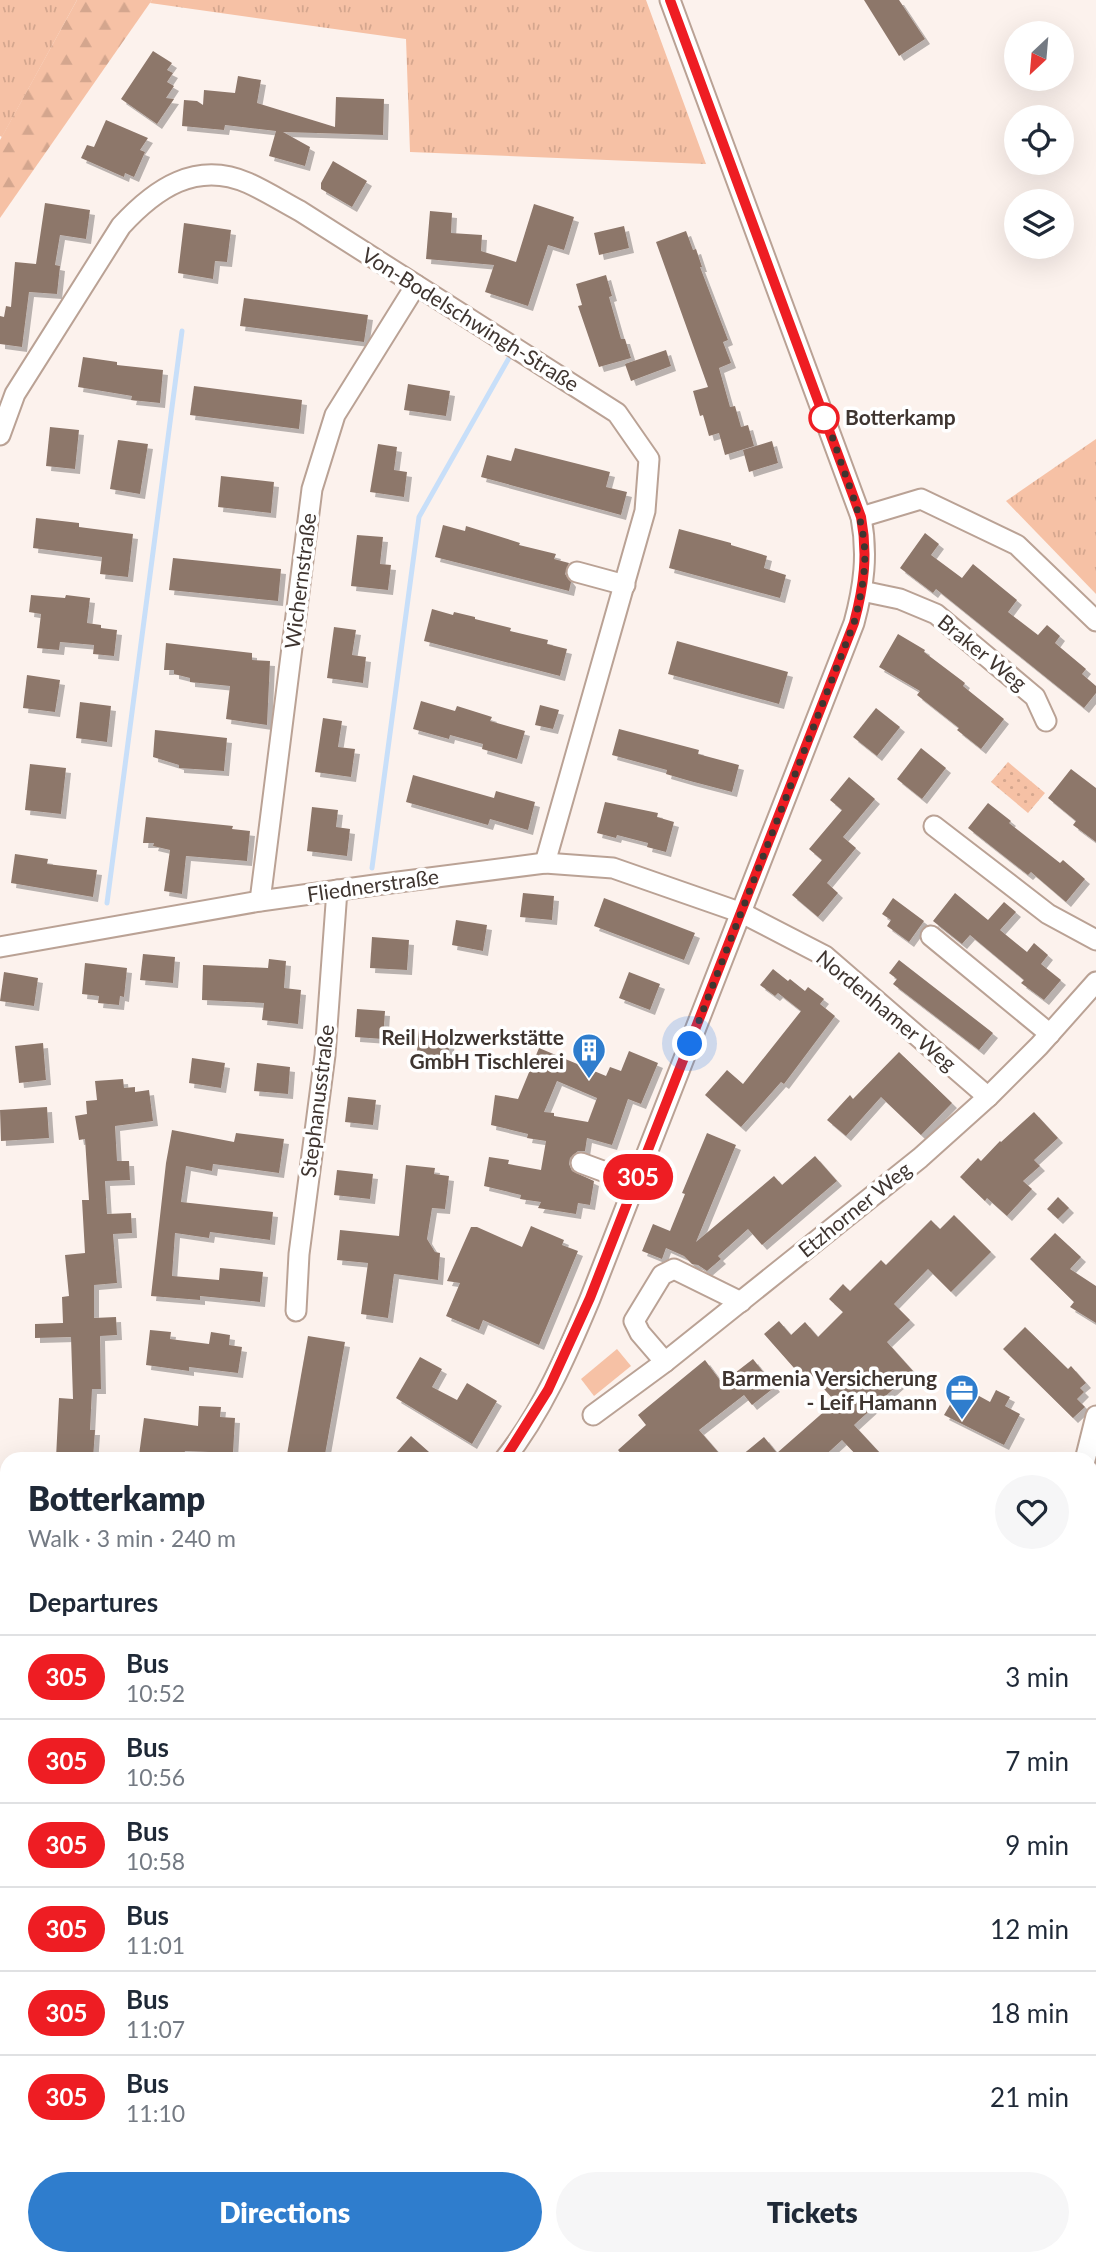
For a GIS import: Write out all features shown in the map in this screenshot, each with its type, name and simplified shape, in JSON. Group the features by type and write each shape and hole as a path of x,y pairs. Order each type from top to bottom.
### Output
{"street":[{"path":"509,1452 548,1390 571,1345 854,623 862,591 866,541 861,517 670,0"},
{"name":"Von-Bodelschwingh-Straße","path":"0,435 15,394 111,239 142,204 177,182 201,175 223,176 249,183 300,211 617,412 649,459 645,511 545,863"},
{"name":"Wichernstraße","path":"260,901 312,489 335,415 416,285"},
{"path":"861,517 921,499 1017,545 1096,621"},
{"path":"577,572 625,585"},
{"name":"Braker Weg","path":"862,591 900,599 936,614 1035,697 1046,721"},
{"path":"933,826 1048,914 1096,940"},
{"name":"Fliednerstraße","path":"0,947 260,901 545,863 613,868 742,913"},
{"name":"Stephanusstraße","path":"296,1311 299,1254 325,1055 337,890"},
{"name":"Nordenhamer Weg","path":"742,913 825,956 988,1097"},
{"path":"931,936 1050,1034"},
{"name":"Etzhorner Weg","path":"593,1415 666,1362 920,1158 988,1097 1096,982"},
{"path":"581,1163 635,1183"},
{"path":"666,1362 640,1333 634,1321 662,1275 674,1269 741,1302"},
{"path":"1087,1452 1096,1416"}],"green space":[{"path":"0,0 77,0 2,137 0,136"},
{"path":"77,0 152,0 0,218 0,140"},
{"path":"152,0 646,0 706,164 410,152 406,39 150,3"},
{"path":"1096,439 1096,594 1006,501"},
{"path":"1008,762 1045,793 1028,813 991,782"},
{"path":"617,1349 631,1366 594,1396 581,1379"}],"building":[{"path":"864,0 899,0 925,39 899,56"},
{"path":"153,51 172,63 167,70 173,73 167,82 174,86 166,98 174,99 157,124 121,99"},
{"path":"238,76 261,80 257,103 335,127 336,97 384,99 383,135 283,132 310,147 305,166 269,156 276,131 225,125 224,130 182,126 184,100 197,101 203,105 204,90 235,93"},
{"path":"106,120 148,138 140,150 145,152 134,177 125,173 124,177 81,158 87,145 94,147"},
{"path":"333,161 367,181 352,207 321,189 321,183"},
{"path":"45,203 90,210 86,239 60,235 55,265 60,266 57,294 29,292 22,347 0,344 0,316 4,317 6,306 11,307 15,262 36,264"},
{"path":"534,204 574,217 564,250 548,245 528,306 485,292 494,265 426,259 430,211 452,213 451,233 482,235 481,251 516,262"},
{"path":"184,223 231,230 227,262 215,261 213,279 178,273"},
{"path":"624,226 629,248 599,255 594,233"},
{"path":"686,231 693,250 696,249 700,267 728,340 723,342 731,363 719,368 730,407 735,406 741,427 748,425 754,446 725,455 719,433 709,436 703,415 700,416 693,391 708,387 656,242"},
{"path":"606,275 621,339 625,339 631,358 599,367 578,306 582,305 576,284"},
{"path":"244,298 368,315 364,342 240,326"},
{"path":"666,350 671,366 631,381 625,364"},
{"path":"83,357 117,362 117,365 163,370 160,403 131,400 132,396 78,387"},
{"path":"408,384 450,391 446,416 404,410"},
{"path":"194,386 302,400 299,429 190,415"},
{"path":"50,427 79,430 75,469 46,466"},
{"path":"118,440 148,444 140,494 110,489"},
{"path":"772,441 778,463 749,472 743,450"},
{"path":"378,444 397,447 394,470 407,472 404,497 370,492"},
{"path":"515,448 610,472 606,487 627,492 621,515 481,477 487,455 511,461"},
{"path":"221,476 274,482 271,513 218,507"},
{"path":"36,518 133,534 128,577 100,574 102,557 33,548"},
{"path":"443,525 465,531 466,526 520,543 519,545 556,554 554,559 569,563 565,574 571,582 569,591 435,557"},
{"path":"679,529 767,556 764,568 786,575 780,598 669,568"},
{"path":"925,533 939,544 931,555 962,578 973,564 1017,600 1008,612 1038,635 1047,625 1060,636 1055,643 1086,669 1082,674 1096,686 1096,693 1084,708 936,589 933,593 900,568"},
{"path":"357,535 383,537 380,564 391,565 388,590 351,586"},
{"path":"173,558 281,569 278,601 169,590"},
{"path":"31,595 90,598 87,623 117,630 114,656 93,654 94,645 60,642 59,650 37,648 41,614 29,612"},
{"path":"432,609 475,617 511,628 510,631 548,640 547,644 567,649 560,676 424,641"},
{"path":"334,627 356,630 352,655 366,657 363,683 327,678"},
{"path":"898,634 925,650 924,652 965,683 963,686 1004,719 981,749 917,695 920,691 879,667"},
{"path":"677,641 788,672 779,704 668,674"},
{"path":"166,643 252,653 252,660 270,661 267,725 226,719 230,686 190,682 190,678 174,674 174,670 164,670"},
{"path":"27,675 60,680 55,712 23,708"},
{"path":"421,701 455,711 457,706 492,717 490,721 525,731 517,759 482,749 483,744 450,735 449,739 413,729"},
{"path":"80,702 111,706 107,742 76,738"},
{"path":"540,705 559,710 553,729 535,725"},
{"path":"876,708 900,727 877,756 853,737"},
{"path":"323,718 342,721 338,747 355,749 351,777 315,772"},
{"path":"619,729 699,750 698,754 739,765 732,792 666,774 667,770 612,755"},
{"path":"155,730 227,738 224,771 179,768 179,765 153,757"},
{"path":"921,748 946,768 922,799 897,779"},
{"path":"30,764 66,768 61,814 25,810"},
{"path":"1071,769 1096,788 1096,842 1073,825 1076,821 1048,798"},
{"path":"413,775 494,798 496,791 535,802 528,830 490,819 488,825 406,802"},
{"path":"849,777 875,799 843,837 856,848 827,883 838,893 818,917 792,895 822,860 809,849 842,810 830,800"},
{"path":"605,802 658,813 657,817 674,822 666,852 647,847 648,843 597,833"},
{"path":"988,803 1060,863 1063,860 1085,879 1066,902 1031,872 1028,875 968,828"},
{"path":"312,807 338,810 336,827 350,829 347,856 307,851"},
{"path":"146,817 233,826 232,829 250,831 247,861 186,856 182,894 164,891 170,850 153,846 154,843 143,843"},
{"path":"15,854 48,859 47,864 97,870 93,897 11,883"},
{"path":"523,893 554,896 552,920 520,917"},
{"path":"955,893 988,920 1004,902 1016,912 1000,930 1027,952 1034,943 1048,955 1041,964 1061,980 1044,1000 1021,983 1024,980 970,935 962,944 933,921"},
{"path":"604,898 695,933 684,960 594,926"},
{"path":"893,898 924,921 909,942 887,926 891,920 882,914"},
{"path":"456,920 487,925 483,951 452,945"},
{"path":"372,937 409,940 407,970 370,968"},
{"path":"143,954 175,957 173,983 140,980"},
{"path":"269,959 286,961 284,988 301,990 298,1024 262,1020 264,1003 202,1000 203,965 268,968"},
{"path":"899,960 993,1033 979,1050 893,984 897,979 889,973"},
{"path":"85,963 127,968 124,997 120,996 119,1005 98,1003 99,996 82,994"},
{"path":"773,969 805,991 808,987 824,999 820,1004 835,1016 784,1084 781,1082 741,1127 705,1095 727,1070 743,1084 801,1011 778,993 775,996 760,985"},
{"path":"4,972 38,978 34,1006 0,1001"},
{"path":"629,972 660,984 650,1010 619,998"},
{"path":"357,1009 385,1011 383,1039 355,1037"},
{"path":"419,1030 450,1032 448,1063 416,1061"},
{"path":"43,1043 46,1080 19,1083 15,1046"},
{"path":"539,1048 606,1076 610,1067 621,1071 629,1051 658,1063 641,1104 628,1099 612,1145 587,1138 585,1151 578,1151 570,1158 572,1171 594,1181 590,1205 578,1203 576,1214 538,1208 541,1202 520,1199 521,1195 484,1186 489,1157 509,1160 508,1164 541,1170 546,1141 527,1138 528,1134 491,1125 495,1095 518,1099","holes":["557,1081 597,1098 588,1122 544,1112"]},
{"path":"899,1052 952,1103 921,1135 881,1097 846,1136 827,1120 850,1095 853,1099"},
{"path":"192,1058 225,1063 221,1088 189,1083"},
{"path":"257,1063 290,1067 288,1094 254,1091"},
{"path":"123,1079 124,1088 135,1087 135,1092 149,1090 153,1121 115,1126 117,1161 129,1161 130,1180 105,1181 107,1214 131,1213 132,1233 113,1234 117,1283 94,1285 94,1318 116,1317 117,1335 100,1336 101,1389 92,1389 90,1430 95,1430 93,1452 56,1452 59,1398 73,1399 71,1337 35,1338 35,1324 63,1323 62,1297 69,1296 65,1255 85,1253 82,1200 89,1200 85,1139 79,1140 75,1116 87,1114 86,1101 97,1100 95,1081"},
{"path":"348,1097 376,1100 373,1125 345,1122"},
{"path":"47,1107 49,1138 1,1141 0,1110"},
{"path":"1034,1112 1058,1138 1034,1160 1040,1166 1023,1181 1032,1189 1007,1216 987,1198 985,1201 960,1177 978,1158 981,1161"},
{"path":"172,1130 234,1142 236,1133 284,1139 279,1173 213,1164 212,1171 186,1166 181,1202 273,1212 270,1240 210,1232 209,1238 175,1233 172,1276 219,1280 220,1268 263,1272 260,1302 200,1296 200,1300 151,1296"},
{"path":"707,1133 736,1145 696,1242 774,1176 782,1185 815,1156 837,1181 762,1245 748,1229 718,1256 721,1259 707,1271 666,1248 662,1259 642,1251 653,1224 670,1231 685,1194 682,1193"},
{"path":"406,1165 435,1168 434,1174 449,1176 445,1209 432,1208 427,1239 435,1252 440,1253 438,1280 394,1274 388,1318 361,1314 368,1263 337,1260 340,1230 399,1236"},
{"path":"337,1170 373,1174 370,1199 334,1195"},
{"path":"1058,1197 1069,1208 1058,1219 1047,1209"},
{"path":"954,1215 991,1252 951,1292 928,1269 894,1304 910,1320 887,1342 913,1371 854,1425 879,1452 853,1452 842,1440 829,1452 778,1452 827,1409 825,1406 833,1399 808,1371 802,1377 764,1334 779,1321 791,1335 805,1322 818,1337 843,1312 829,1299 843,1284 850,1291 881,1260 886,1265 931,1220 940,1229"},
{"path":"531,1226 564,1240 562,1245 578,1251 539,1345 483,1320 479,1330 446,1316 460,1283 447,1281 471,1227 477,1227 522,1247"},
{"path":"1055,1233 1081,1257 1070,1269 1096,1286 1096,1323 1070,1307 1074,1302 1030,1259"},
{"path":"1025,1327 1068,1369 1071,1366 1086,1383 1080,1388 1084,1392 1077,1399 1085,1407 1073,1418 1003,1349"},
{"path":"150,1330 171,1332 170,1339 209,1344 211,1332 230,1335 229,1345 242,1347 238,1373 189,1367 189,1371 146,1365"},
{"path":"308,1336 345,1342 325,1452 287,1452"},
{"path":"420,1357 442,1369 432,1387 457,1400 467,1383 497,1401 472,1444 396,1398"},
{"path":"753,1359 775,1387 752,1405 744,1395 699,1430 718,1452 618,1450 646,1425 638,1415 705,1360 722,1383"},
{"path":"961,1386 990,1402 996,1390 1010,1397 1005,1406 1020,1414 1004,1445 944,1415"},
{"path":"199,1406 221,1407 220,1417 235,1418 233,1452 139,1452 144,1418 198,1426"},
{"path":"411,1436 429,1452 397,1452"},
{"path":"764,1437 776,1452 746,1452"}],"waterway":[{"path":"107,903 182,331"},
{"path":"372,868 419,517 509,358"}],"bus line":[{"name":"305","path":"510,1452 548,1390 571,1345 590,1298 854,623 866,564 866,541 861,517 670,0"}],"place":[{"name":"Botterkamp","path":"824,418"},
{"name":"Reil Holzwerkstätte GmbH Tischlerei","path":"589,1080"},
{"name":"Barmenia Versicherung - Leif Hamann","path":"962,1421"}],"route":[{"path":"690,1044 854,623 862,591 866,541 861,517 824,418"}]}
